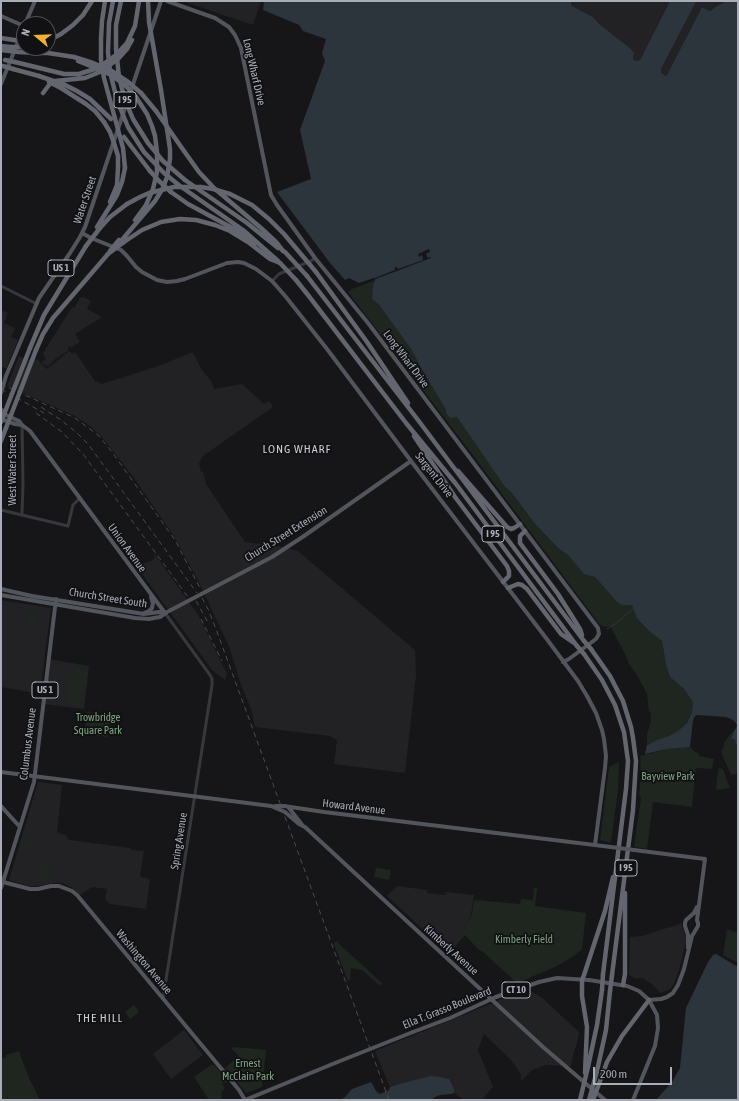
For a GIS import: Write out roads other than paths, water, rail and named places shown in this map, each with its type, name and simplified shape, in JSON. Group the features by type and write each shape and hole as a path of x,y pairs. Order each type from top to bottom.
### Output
{"highway":[{"path":"56,35 69,28 83,15 92,1"},
{"path":"1,422 46,310 117,195 122,182 124,168 123,148 107,93 102,64 101,32 105,1"},
{"name":"I 95","path":"113,1 109,23 108,52 111,76 117,100 128,127 144,152 164,173 180,186 251,236 296,280 406,423 456,484 584,654 611,696 620,718 626,742 628,761 627,780 597,1025 580,1100"},
{"name":"I 95","path":"121,1 116,25 116,54 119,77 125,100 135,123 151,148 184,180 247,222 284,252 307,276 591,649 610,676 623,701 633,738 636,761 635,781 626,870 606,1030 589,1100"},
{"path":"3,59 64,74 83,73 98,68 116,55 130,39 135,26 140,1"},
{"path":"43,93 52,82 90,76 104,70 118,59 127,50 135,35 139,22 140,1"},
{"path":"1,440 36,350 43,334 53,318 155,201 163,188 167,177 170,149 149,22 148,1"},
{"path":"1,38 16,40"},
{"path":"1,46 11,49"},
{"path":"1,50 16,48"},
{"path":"56,55 93,63 112,71 141,93 156,111 199,172 214,188 276,242 284,252"},
{"path":"74,58 109,74 125,86 136,98 147,114 154,130 157,147 156,172 153,189 146,205 121,241"},
{"path":"2,65 63,86 86,96 111,119 150,171 172,192 188,204 262,246"},
{"path":"63,86 98,114 110,132 114,143 118,160 118,180 114,193 98,227"},
{"path":"98,227 127,204 149,193 174,187 201,187 212,189 230,194 252,205 284,234 316,272 367,342 418,420"},
{"path":"121,241 161,222 180,219 196,220 216,225 230,231 272,258"},
{"path":"406,423 442,478 507,566 509,576 502,582"},
{"path":"450,463 463,475 507,527 512,529 520,524"},
{"path":"525,531 520,536 520,542 558,594 580,630 584,641"},
{"path":"508,588 518,584 527,589 560,634 578,646"},
{"path":"584,1084 587,1027 582,996 582,980 605,911 618,856"},
{"path":"623,985 626,870"},
{"path":"593,1100 607,1062 622,1036 649,1000"}],"main road":[{"path":"28,16 34,1"},
{"name":"Water Street","path":"1,393 6,376 37,304 82,233 161,1"},
{"name":"Long Wharf Drive","path":"167,1 215,18 225,24 232,31 240,48 271,195 276,205 315,258 368,323 599,629 598,636 594,642 563,662"},
{"path":"1,16 16,23"},
{"path":"1,84 16,46"},
{"name":"Sargent Drive","path":"82,233 121,250 142,272 158,280 172,282 185,279 233,262 250,265 272,281 297,310 508,588 587,696 596,713 602,730 606,756 595,845"},
{"name":"Union Avenue","path":"1,409 6,415 19,421 30,431 149,592 167,612"},
{"path":"1,419 22,425"},
{"name":"Church Street Extension","path":"167,612 272,556 304,536 411,461"},
{"name":"Church Street South","path":"1,589 32,596 146,614 167,612"},
{"path":"140,613 149,611 152,608 149,592"},
{"name":"Church Street South","path":"1,595 135,618 149,619 167,612"},
{"name":"Columbus Avenue","path":"1,888 34,782 56,599"},
{"name":"Howard Avenue","path":"1,772 705,859 698,905"},
{"path":"1,806 20,827"},
{"path":"270,806 285,812 298,824 305,827"},
{"path":"286,807 305,827"},
{"name":"Kimberly Avenue","path":"305,827 543,1047 604,1100"},
{"name":"Washington Avenue","path":"3,882 30,889 55,886 62,887 77,895 239,1090 245,1100"},
{"path":"633,1100 658,1034 657,1018 649,1000 667,997 676,989 684,969 688,948 689,937 685,923 686,920 694,913 698,905"},
{"path":"688,948 698,926 698,905"},
{"path":"690,918 697,920"},
{"path":"687,930 695,930"},
{"name":"Ella T. Grasso Boulevard","path":"245,1100 306,1074 450,1018 492,999 539,982 557,978 623,985 635,989 649,1000"}],"street":[{"path":"272,281 279,274 315,258"},
{"path":"1,286 37,304"},
{"name":"West Water Street","path":"22,425 22,514"},
{"path":"1,510 68,526 73,506 80,498"},
{"name":"Union Avenue","path":"167,612 210,675 212,684"},
{"name":"Spring Avenue","path":"163,1000 196,796 212,684"}],"waterway":[{"path":"607,629 634,608"}],"railway":[{"path":"1,384 75,418 98,435 112,452 175,540 201,590"},
{"path":"1,389 44,413"},
{"path":"41,407 61,420 88,444 197,593"},
{"path":"36,413 62,432 83,454 188,597"},
{"path":"202,598 216,629 389,1100"},
{"path":"196,601 209,624"},
{"path":"201,619 222,661"}],"district":[{"name":"LONG WHARF","path":"297,449"},
{"name":"THE HILL","path":"100,1018"}],"park label":[{"name":"Trowbridge Square Park","path":"98,724"},
{"name":"Bayview Park","path":"668,777"},
{"name":"Kimberly Field","path":"524,940"},
{"name":"Ernest McClain Park","path":"248,1070"}]}
